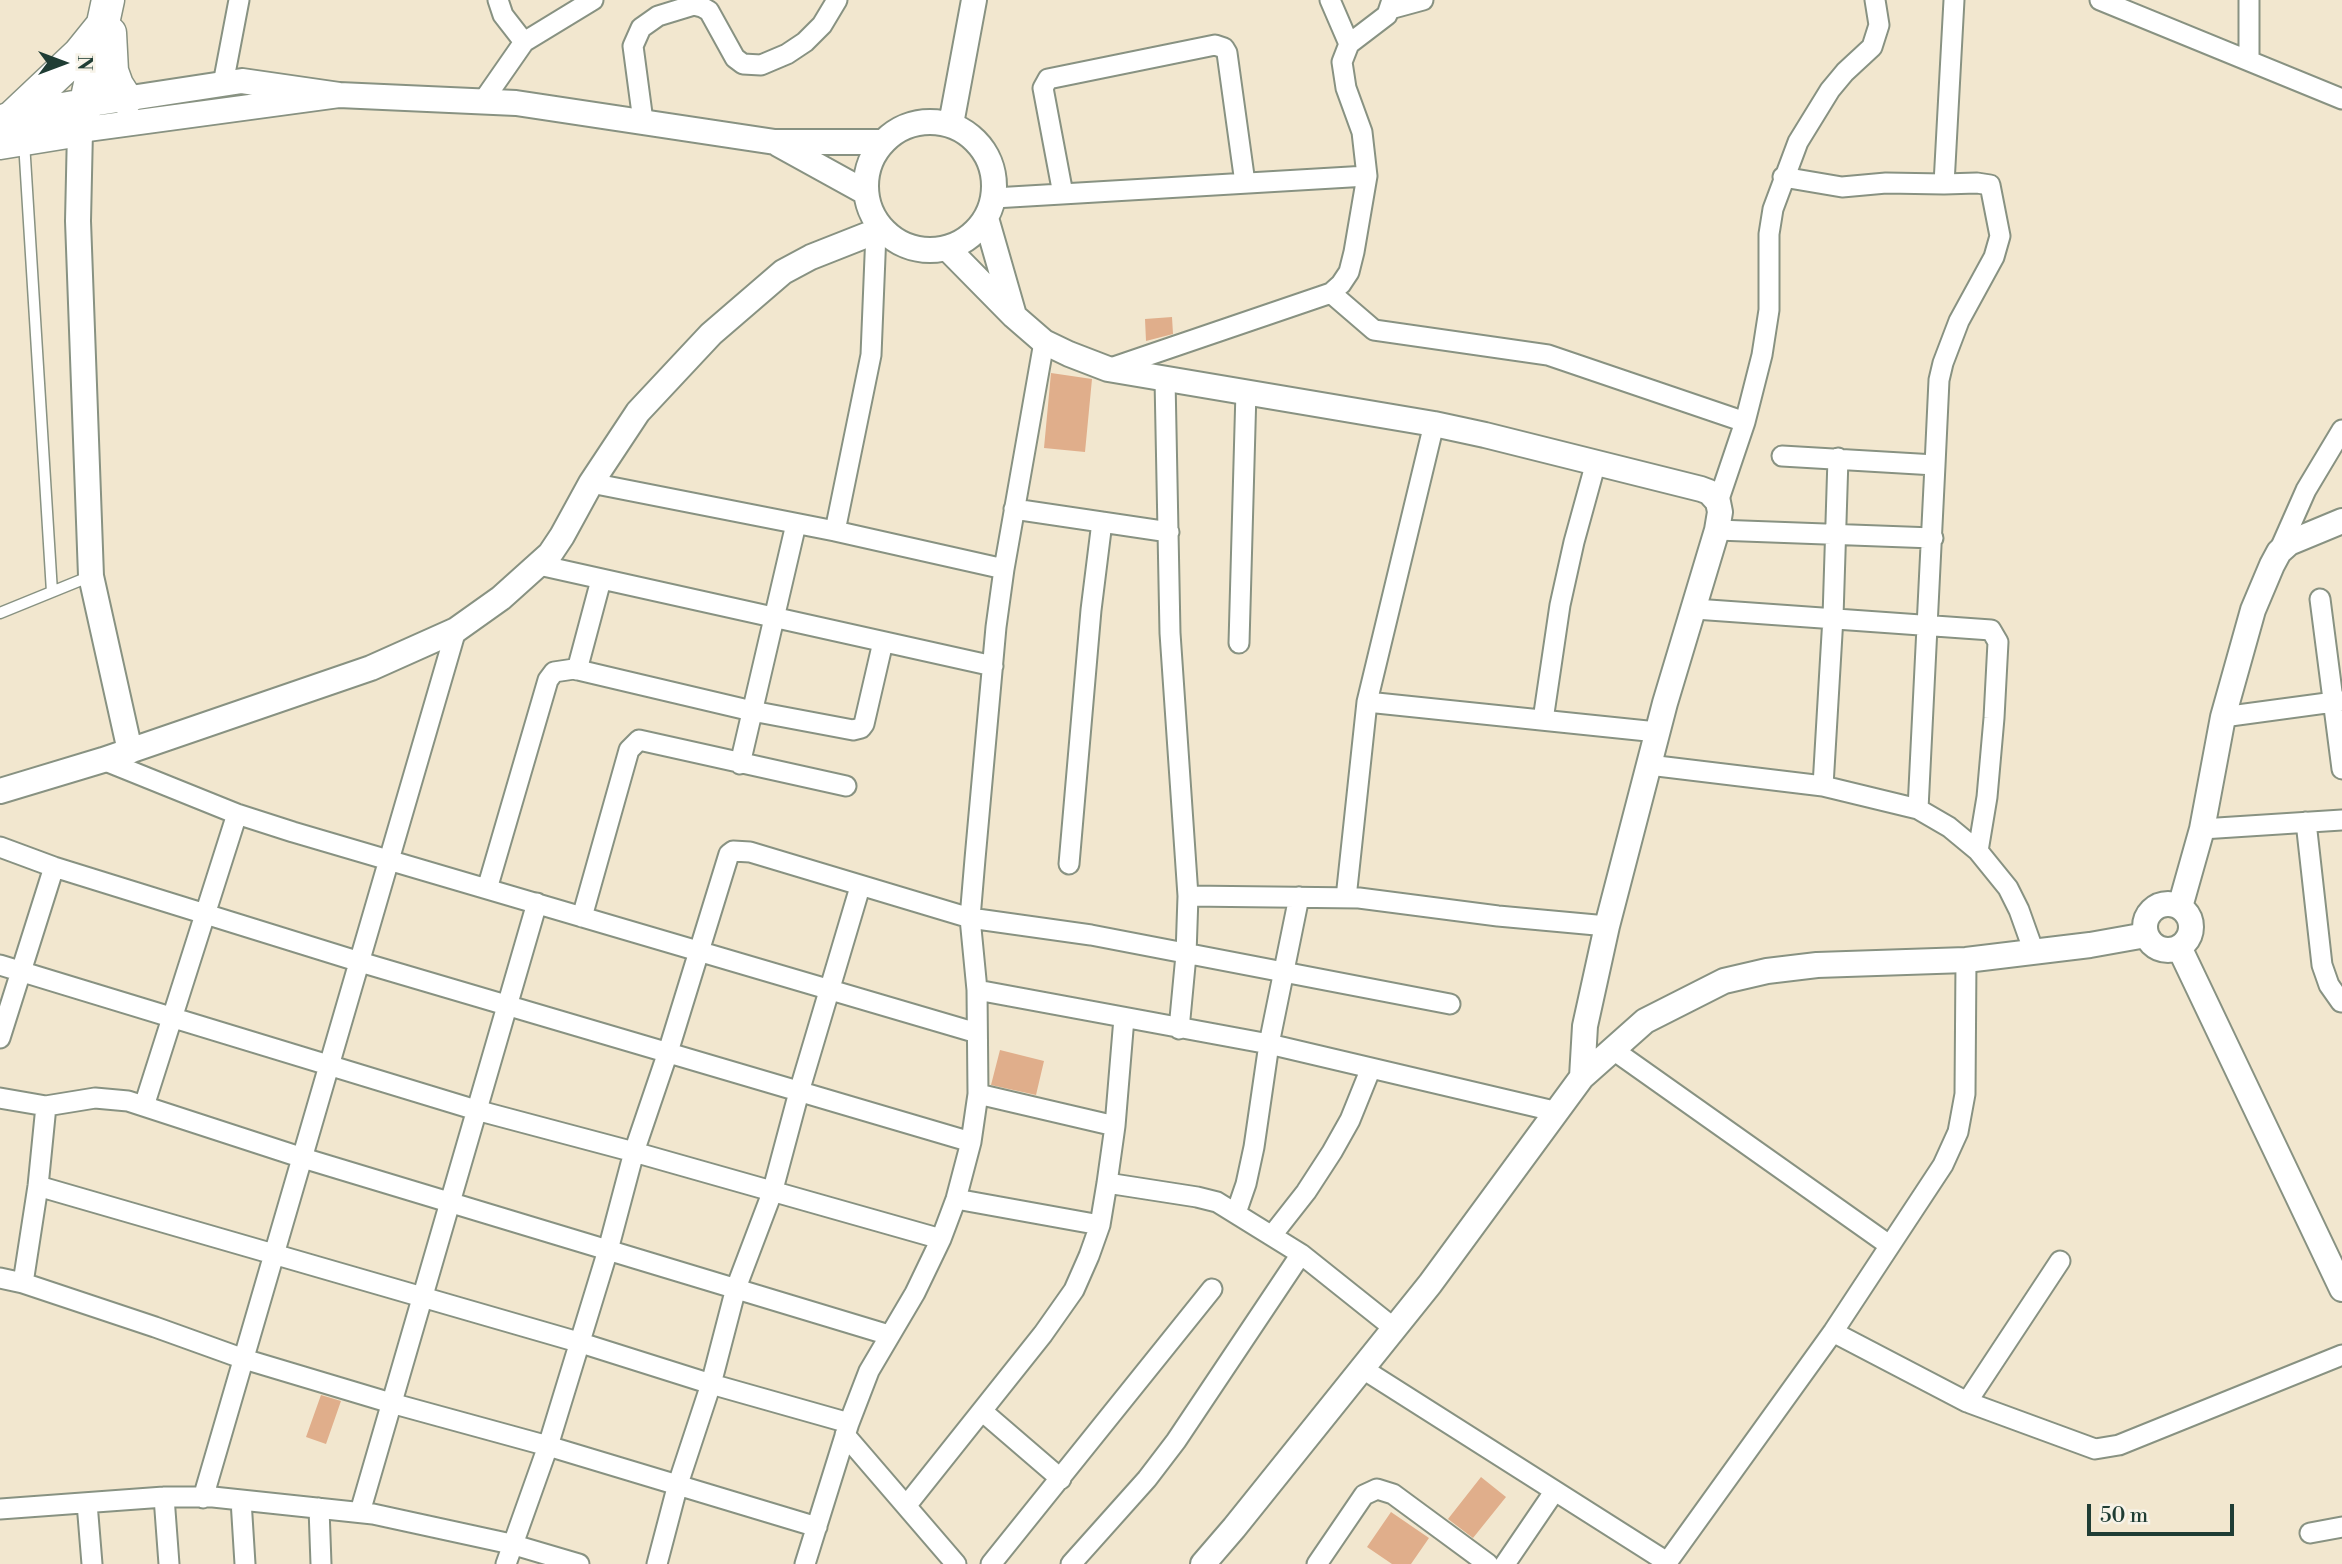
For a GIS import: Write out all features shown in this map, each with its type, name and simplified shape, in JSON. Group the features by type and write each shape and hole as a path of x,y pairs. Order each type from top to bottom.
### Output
{"main road":[{"path":"107,9 112,18 109,46 112,71 126,99"},
{"path":"8,130 82,118 107,9"},
{"path":"8,130 79,54 107,9"}],"street":[{"path":"223,84 239,0"},
{"path":"498,0 503,15 523,42"},
{"path":"483,101 523,42 593,0"},
{"path":"643,121 633,46 642,28 658,16 694,5 702,7 709,11 735,58 743,64 761,65 787,54 805,42 822,25 837,0"},
{"path":"951,124 974,0"},
{"path":"1330,0 1349,44"},
{"path":"1108,369 1331,293 1349,272 1367,176 1362,132 1343,77 1342,62 1349,44 1381,20 1391,5 1423,0"},
{"path":"1582,1077 1585,1026 1607,926 1657,732 1717,530 1720,512 1718,502 1745,422 1762,355 1769,310 1769,234 1773,209 1798,142 1830,90 1872,47 1879,25 1875,0"},
{"path":"1944,184 1954,0"},
{"path":"2100,0 2342,99"},
{"path":"2249,0 2249,60"},
{"path":"1063,194 1043,88 1048,79 1215,45 1224,48 1227,53 1245,183"},
{"path":"82,118 126,99 242,81 338,94 516,103 775,142 882,142 916,122 951,124 967,132 985,151 994,175 990,208 1014,316"},
{"path":"82,118 338,94"},
{"path":"82,118 78,221 91,576 130,751"},
{"path":"775,142 865,192"},
{"path":"835,531 871,355 879,231 868,208 865,192 866,171 882,142"},
{"path":"879,231 908,247 948,248 969,238 990,208 1063,194 1367,176"},
{"path":"1783,177 1842,187 1886,183 1977,183 1990,186 2000,236 1994,257 1959,321 1939,380 1918,809"},
{"path":"0,792 130,751 371,668 456,630 501,598 539,565 562,536 591,483 638,412 711,334 783,272 811,257 879,231"},
{"path":"948,248 1014,316 1044,342 1108,369 1434,424 1701,489 1709,492 1718,502"},
{"path":"1331,293 1374,330 1548,355 1745,422"},
{"path":"804,1564 847,1429 869,1371 915,1293 941,1240 956,1199 971,1142 978,1094 976,990 970,918 1004,569 1044,342"},
{"path":"1165,379 1171,645 1188,896 1179,1028"},
{"path":"1239,643 1247,391"},
{"path":"1346,898 1367,702 1434,424"},
{"path":"2180,907 2202,829 2223,717 2253,610 2306,490 2342,430"},
{"path":"1782,456 1935,465"},
{"path":"1823,786 1837,536 1838,458"},
{"path":"1543,720 1560,605 1596,462"},
{"path":"591,483 835,531 1004,569"},
{"path":"1014,509 1169,532"},
{"path":"2279,552 2300,538 2342,521"},
{"path":"1069,864 1091,610 1102,522"},
{"path":"740,764 796,524"},
{"path":"1717,530 1933,538"},
{"path":"539,565 993,666"},
{"path":"577,670 601,580"},
{"path":"2320,599 2338,702 2342,769"},
{"path":"1695,609 1991,630 1998,642 1987,797 1978,852"},
{"path":"203,1498 456,630"},
{"path":"486,888 548,680 554,672 561,669 577,670 752,711 853,730 862,728 883,642"},
{"path":"1367,702 1657,732"},
{"path":"2223,717 2338,702"},
{"path":"582,917 629,750 633,744 645,740 740,764 846,786"},
{"path":"103,760 237,814 977,1033"},
{"path":"1649,765 1823,786 1918,809 1948,827 1978,852 2008,888 2019,909 2034,953"},
{"path":"144,1106 237,814"},
{"path":"2202,829 2342,820"},
{"path":"2306,822 2322,965 2329,985 2341,1002"},
{"path":"0,847 54,867 360,962 971,1142"},
{"path":"506,1564 548,1446 634,1152 729,854 733,851 750,852 970,918 1091,934 1186,955 1450,1004"},
{"path":"0,1038 54,867"},
{"path":"657,1564 678,1484 711,1384 736,1288 772,1193 860,887"},
{"path":"1188,896 1346,898 1607,926"},
{"path":"1236,1213 1246,1185 1254,1147 1269,1044 1299,897"},
{"path":"360,1513 537,903"},
{"path":"2161,904 2180,907 2187,914 2190,932 2179,947 2169,950 2160,948 2146,935 2147,917 2161,904"},
{"path":"1203,1564 1395,1329 1582,1077 1645,1021 1724,981 1767,971 1817,965 1966,960 2034,953 2146,935"},
{"path":"2179,947 2342,1289"},
{"path":"1363,1368 1666,1563 1832,1332 1943,1166 1958,1132 1965,1094 1966,960"},
{"path":"0,965 477,1110 941,1240"},
{"path":"976,990 1269,1044 1558,1112"},
{"path":"906,1506 1043,1334 1074,1290 1100,1226 1115,1126 1124,1018"},
{"path":"1612,1049 1889,1245"},
{"path":"1273,1234 1306,1192 1332,1152 1350,1120 1371,1068"},
{"path":"978,1094 1115,1126"},
{"path":"0,1098 46,1106 110,1098 144,1106 303,1158 889,1335"},
{"path":"23,1283 38,1186 46,1106"},
{"path":"1107,1183 1217,1202 1273,1234 1395,1329"},
{"path":"38,1186 578,1342 847,1429 906,1506 956,1564"},
{"path":"956,1199 1100,1226"},
{"path":"1071,1564 1147,1479 1176,1441 1301,1254"},
{"path":"1967,1402 2060,1261"},
{"path":"0,1278 23,1283 244,1359 678,1484 817,1527"},
{"path":"991,1564 1213,1289"},
{"path":"1832,1332 1967,1402 2095,1448 2107,1448 2342,1355"},
{"path":"982,1411 1062,1479"},
{"path":"1317,1564 1364,1494 1377,1489 1393,1494 1488,1564"},
{"path":"1505,1564 1554,1492"},
{"path":"164,1497 169,1564"},
{"path":"0,1509 164,1497 242,1500 360,1513 511,1544 579,1564"},
{"path":"242,1500 245,1564"},
{"path":"86,1503 92,1564"},
{"path":"319,1508 321,1564"},
{"path":"2310,1533 2342,1527"}],"lane":[{"path":"8,130 52,592"},
{"path":"0,613 91,576"}],"building":[{"path":"1172,317 1173,334 1146,341 1145,319"},
{"path":"1051,373 1092,379 1085,452 1044,448"},
{"path":"1000,1050 1044,1061 1036,1095 991,1085"},
{"path":"321,1395 341,1401 326,1444 306,1437"},
{"path":"1481,1477 1506,1497 1473,1538 1448,1519"},
{"path":"1391,1512 1429,1538 1411,1564 1392,1564 1367,1547"}]}
